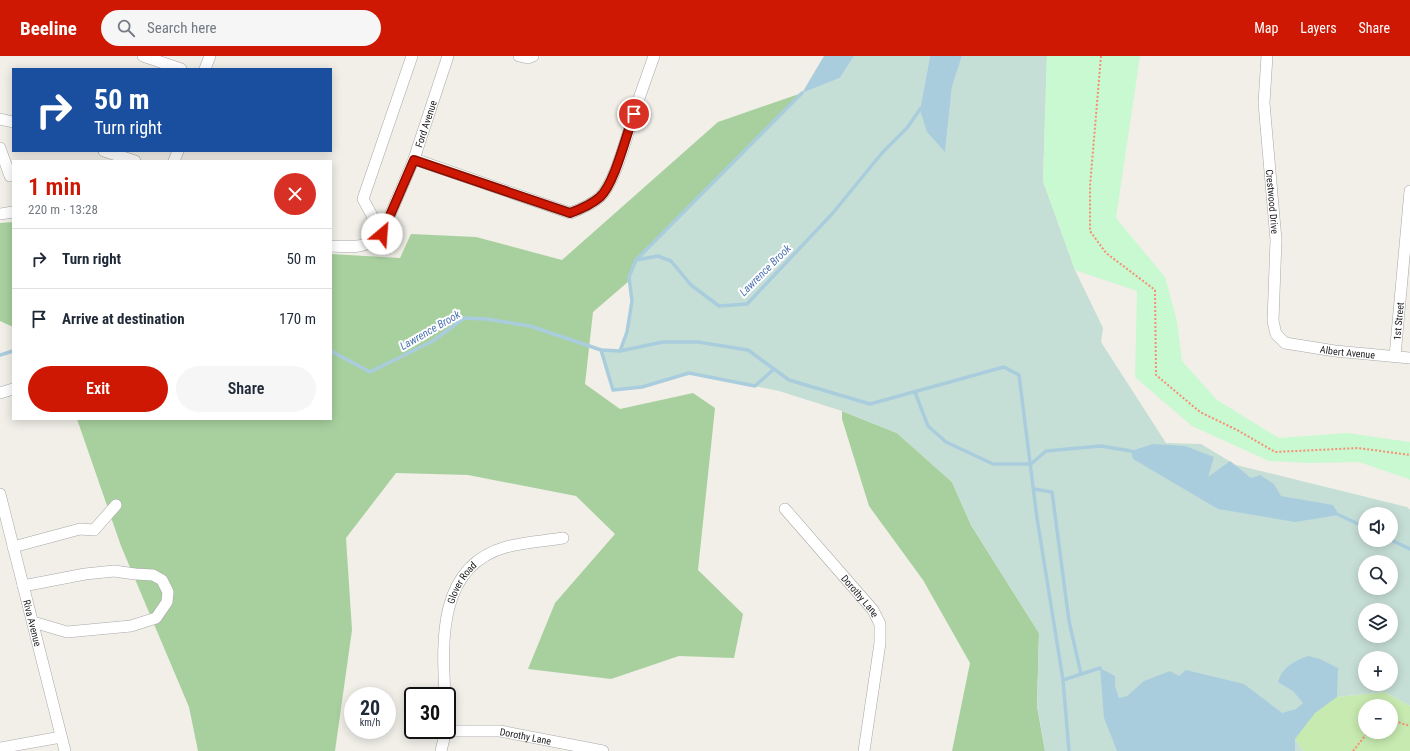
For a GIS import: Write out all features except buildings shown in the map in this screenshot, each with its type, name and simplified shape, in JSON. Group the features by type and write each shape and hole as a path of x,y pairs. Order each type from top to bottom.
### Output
{"street":[{"path":"143,56 178,68"},
{"path":"205,68 210,56"},
{"path":"332,246 362,246 376,241 382,234 363,199 412,56"},
{"name":"Ford Avenue","path":"382,234 414,160 448,56"},
{"path":"519,56 526,58 533,56"},
{"path":"414,160 570,213 584,208 600,197 610,184 654,56"},
{"name":"Crestwood Drive","path":"1267,56 1264,102 1276,240 1273,321 1276,334 1286,343"},
{"path":"0,119 12,122"},
{"path":"0,148 10,176"},
{"path":"107,152 132,160"},
{"name":"1st Street","path":"1395,356 1410,191"},
{"path":"0,214 12,212"},
{"name":"Albert Avenue","path":"1286,343 1335,351 1410,358"},
{"path":"0,393 12,389"},
{"name":"Riva Avenue","path":"0,494 65,751"},
{"path":"13,547 80,529 94,530 116,505"},
{"name":"Dorothy Lane","path":"785,509 873,610 880,624 880,643 864,751"},
{"name":"Glover Road","path":"445,687 443,652 446,620 451,596 462,576 481,558 506,547 563,538"},
{"path":"23,586 85,574 114,571 153,575 162,580 168,592 167,602 156,618 131,626 67,632 33,622"},
{"name":"Dorothy Lane","path":"456,730 500,732 603,751"},
{"path":"0,748 61,737"},
{"path":"441,751 444,739"}],"path":[{"path":"1102,56 1091,172 1090,231 1106,253 1155,290 1156,374 1200,412 1240,431 1275,452 1358,448 1410,455"},
{"path":"1398,722 1410,726"},
{"path":"1353,751 1362,739"}],"green space":[{"path":"1047,56 1140,56 1116,218 1165,277 1177,321 1182,361 1217,400 1279,438 1347,433 1410,442 1410,481 1409,479 1359,462 1311,463 1269,461 1192,426 1135,377 1137,291 1075,270 1043,181"},
{"path":"802,93 658,256 593,312 585,384 620,409 693,393 715,408 698,570 743,614 734,658 679,656 611,679 528,669 555,603 615,534 576,496 468,475 396,473 346,538 352,630 335,751 198,751 189,707 121,546 77,420 332,420 332,254 400,258 411,234 476,237 562,260 718,122"},
{"path":"12,222 12,327 0,321 0,223"},
{"path":"842,411 897,433 952,482 971,525 1039,633 1037,706 1045,751 952,751 970,663 923,580 869,506 842,419"},
{"path":"1385,692 1398,699 1358,699 1358,739 1398,739 1398,699 1410,706 1410,751 1303,751 1295,739 1313,702 1337,697"}],"shaded area":[{"path":"824,56 854,56 840,78 802,93"},
{"path":"854,56 930,56 920,110 945,151 952,87 962,56 1047,56 1043,181 1075,270 1103,328 1101,342 1166,443 1201,444 1236,465 1407,507 1410,510 1410,706 1385,692 1337,697 1313,702 1295,739 1303,751 1045,751 1037,706 1039,633 971,525 952,482 897,433 842,411 779,391 689,373 642,387 613,390 601,350 620,351 627,332 632,301 629,277 636,260 802,93 840,78"},
{"path":"930,56 962,56 952,87 945,152 927,132 920,110"},
{"path":"1153,444 1185,446 1214,457 1208,477 1230,461 1251,478 1260,475 1274,484 1281,496 1333,505 1339,515 1295,522 1218,509 1133,459 1131,451"},
{"path":"1308,656 1320,659 1338,668 1337,697 1315,713 1295,739 1295,751 1117,751 1104,718 1100,668 1115,676 1115,686 1119,698 1127,696 1144,681 1170,671 1179,676 1186,670 1244,684 1282,713 1296,709 1303,703 1293,691 1278,682 1282,672 1289,665"}],"waterway":[{"path":"637,259 802,93"},
{"name":"Lawrence Brook","path":"332,352 370,372 433,341 464,318 487,319 530,326 601,350 620,351 627,332 632,301 629,277 636,260 658,256 671,261 691,285 719,306 747,304 832,214 882,153 907,128 921,108"},
{"path":"620,351 663,342 698,342 748,350 789,380 870,404 1004,367 1019,375 1037,518 1063,680 1069,751"},
{"path":"601,350 613,390 642,387 689,373 755,386 774,369"},
{"name":"Lawrence Brook","path":"0,355 12,351"},
{"path":"915,392 928,426 946,442 993,464 1031,464 1046,451 1101,446 1131,451"},
{"path":"1034,489 1052,492 1069,621 1081,674"},
{"path":"1339,515 1358,524"},
{"path":"1398,543 1410,549"},
{"path":"1063,680 1100,668"}],"route":[{"path":"382,234 414,160 570,213 584,208 600,197 610,184 634,114"}]}
